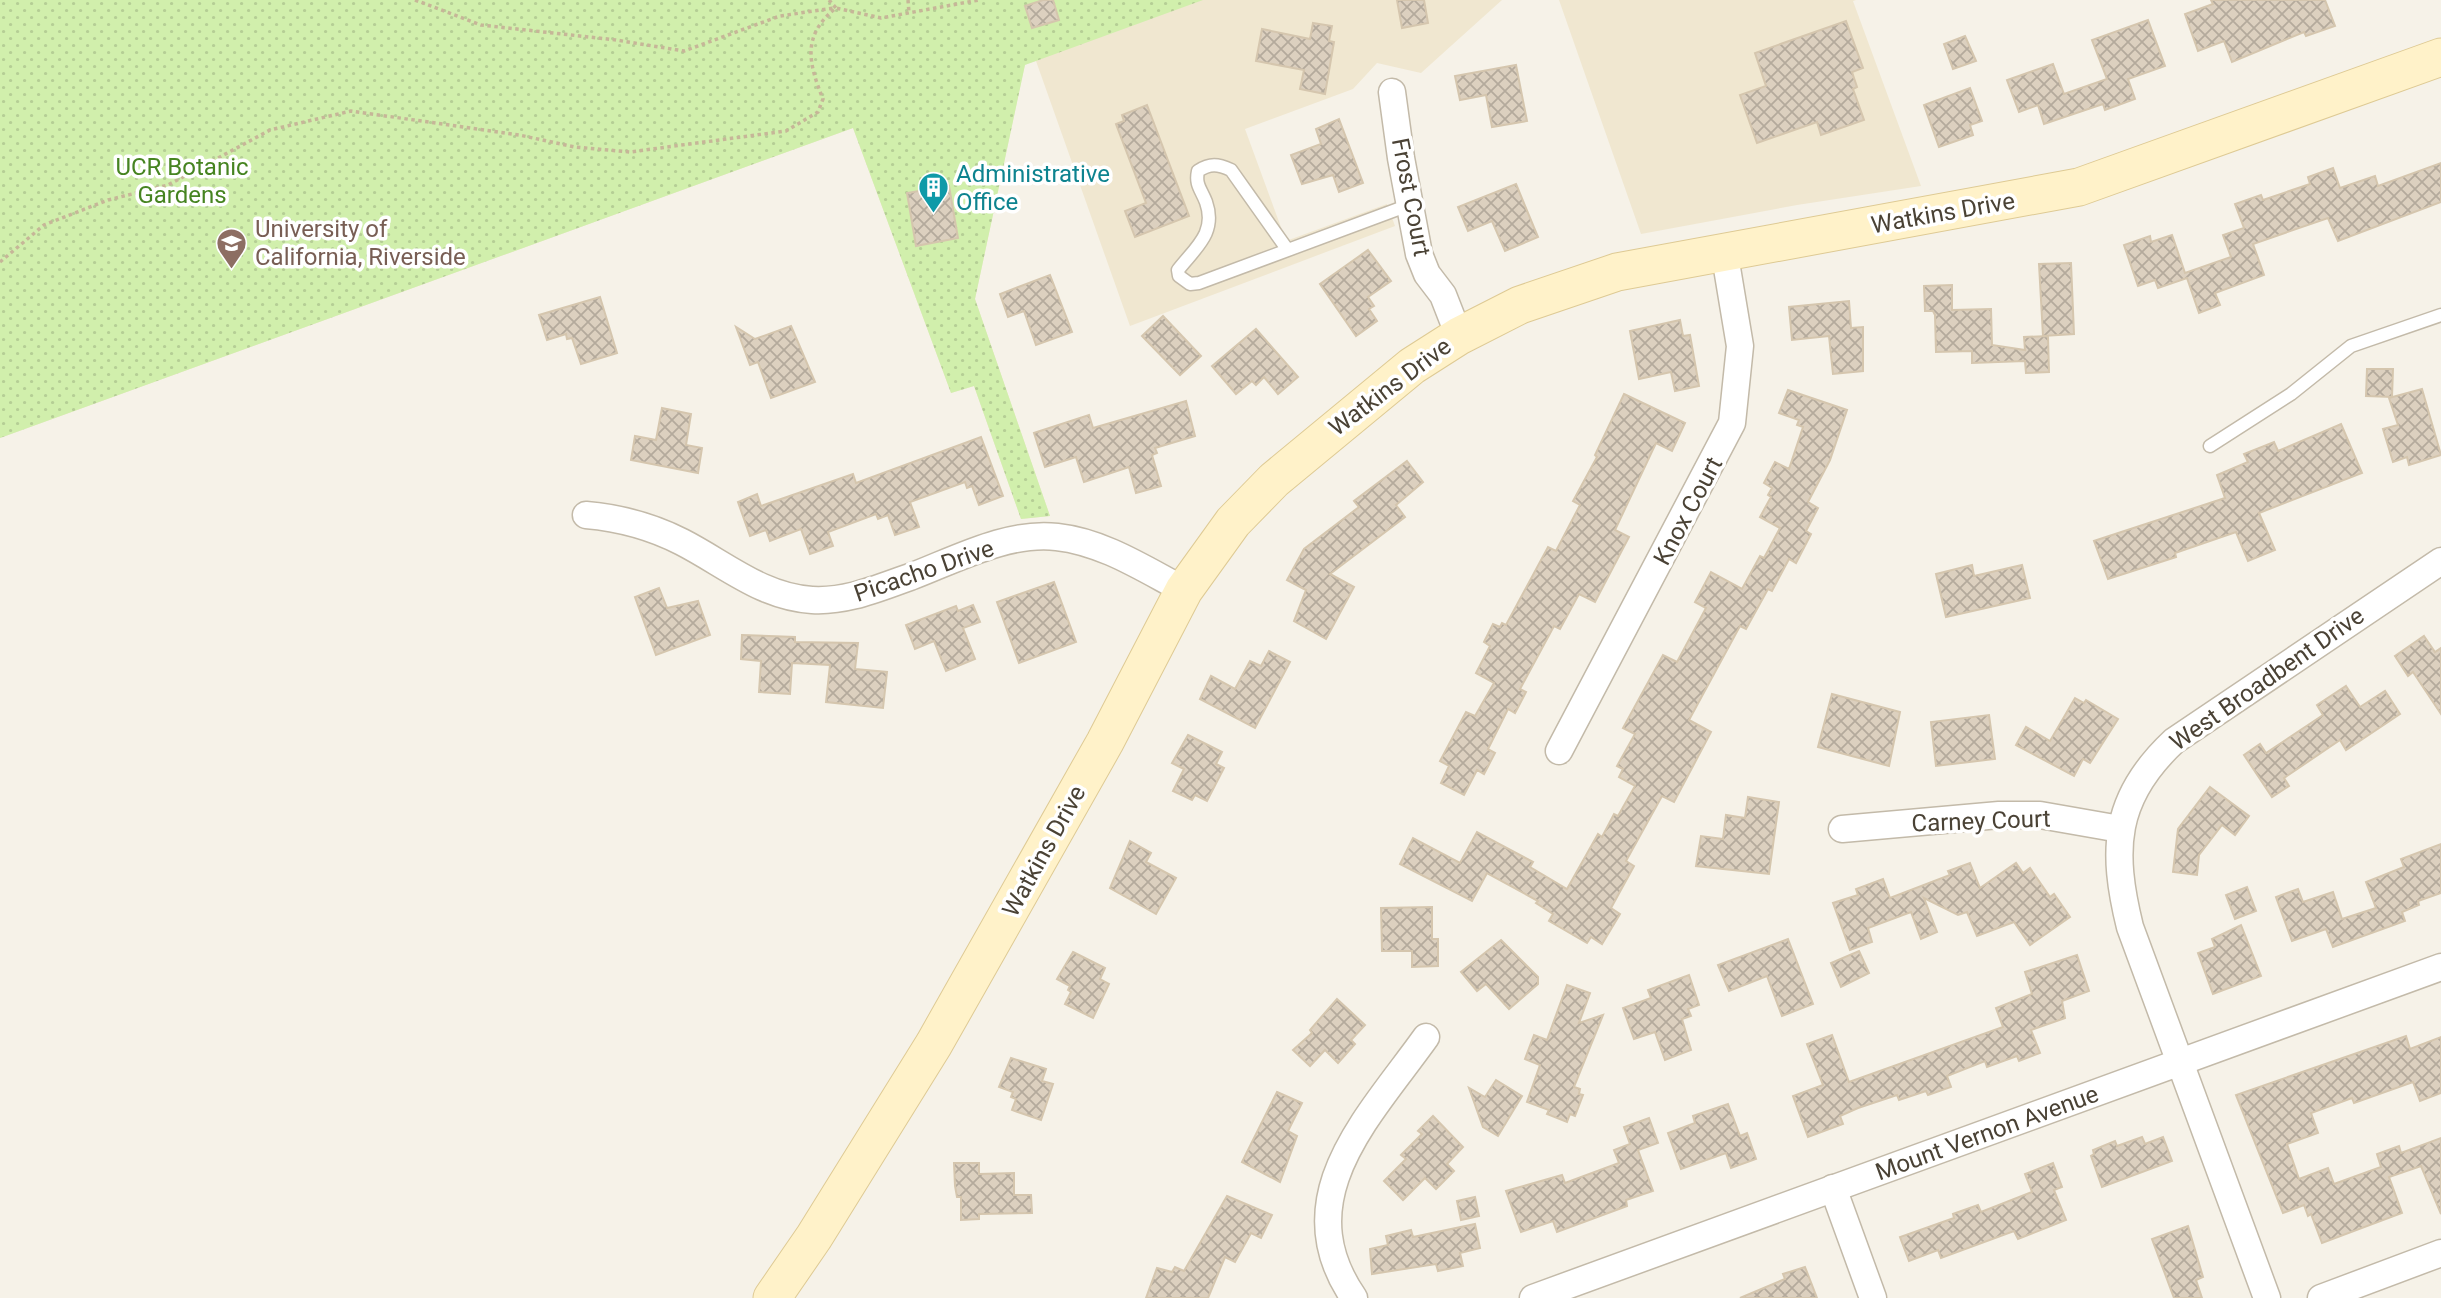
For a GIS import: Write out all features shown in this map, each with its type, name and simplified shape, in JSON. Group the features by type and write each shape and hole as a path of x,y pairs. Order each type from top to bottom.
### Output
{"main road":[{"name":"Watkins Drive","path":"772,1298 820,1227 934,1044 1105,742 1184,590 1233,522 1274,480 1357,409 1459,336 1520,305 1618,272 1724,250 2079,187 2441,57"}],"street":[{"name":"Frost Court","path":"1392,92 1419,254 1427,274 1443,295 1459,336"},
{"name":"Knox Court","path":"1559,751 1732,423 1741,346 1724,250"},
{"name":"Picacho Drive","path":"586,515 622,519 661,532 756,585 802,599 830,600 861,594 1011,541 1048,537 1077,540 1111,551 1184,590"},
{"name":"West Broadbent Drive","path":"2267,1298 2130,927 2120,887 2117,859 2120,829 2127,802 2139,781 2155,758 2174,741 2441,561"},
{"name":"Carney Court","path":"1842,829 1999,815 2040,815 2120,829"},
{"name":"Mount Vernon Avenue","path":"1533,1298 2441,967"},
{"path":"1354,1298 1336,1270 1325,1220 1329,1199 1345,1154 1426,1037"},
{"path":"1833,1188 1873,1298"},
{"path":"2321,1298 2441,1253"}],"lane":[{"path":"1287,249 1231,170 1219,164 1207,165 1198,171 1197,187 1205,201 1210,220 1207,236 1178,270 1184,282 1199,283 1409,205"},
{"path":"2210,446 2291,394 2351,346 2441,315"}],"path":[{"path":"415,0 481,25 616,40 684,51 780,16 836,8 881,18 950,3 979,0"},
{"path":"829,0 836,8"},
{"path":"908,0 909,13"},
{"path":"0,262 44,225 108,200 168,185 270,130 351,111 519,135 575,147 630,152 786,131 818,112 823,99 812,72 811,39 820,21 836,8"}],"shaded area":[{"name":"UCR Botanic Gardens","path":"0,0 1502,0 1421,73 1377,63 1353,89 1245,129 1286,241 1387,204 1395,226 1130,326 1036,61 1025,64 975,299 1050,516 1021,519 974,386 951,393 853,128 0,438"},
{"path":"1559,0 1856,0 1853,1 1921,186 1797,205 1641,234"}],"green space":[{"name":"UCR Botanic Gardens","path":"0,0 1203,0 1025,65 975,299 1050,516 1021,519 974,386 951,393 853,128 0,438"}],"building":[{"path":"1053,0 1059,20 1032,28 1025,6"},
{"path":"1397,0 1424,0 1428,23 1402,28"},
{"path":"2211,0 2325,0 2335,26 2306,36 2304,32 2232,62 2224,41 2198,51 2185,14 2213,4"},
{"path":"2148,20 2165,66 2128,79 2135,99 2105,110 2103,104 2044,124 2038,105 2019,112 2007,80 2053,64 2064,94 2107,79 2092,40"},
{"path":"1846,21 1863,68 1852,72 1857,87 1853,89 1864,120 1821,135 1817,122 1757,143 1740,95 1766,86 1755,53"},
{"path":"1313,23 1332,26 1329,41 1334,42 1325,94 1300,89 1304,70 1256,61 1262,29 1310,39"},
{"path":"1965,36 1976,61 1953,69 1944,44"},
{"path":"1516,65 1527,121 1492,127 1486,95 1460,100 1455,76"},
{"path":"1970,88 1982,121 1970,125 1973,135 1939,147 1924,105"},
{"path":"1147,105 1189,216 1135,237 1125,211 1146,203 1116,124 1124,121 1122,115"},
{"path":"1339,119 1363,183 1339,192 1333,175 1302,184 1291,155 1321,144 1316,129"},
{"path":"2441,163 2441,202 2338,241 2328,218 2253,244 2264,275 2215,293 2220,305 2199,313 2187,278 2158,288 2155,280 2138,286 2124,245 2150,236 2151,242 2172,235 2185,273 2231,257 2223,235 2244,228 2235,204 2261,195 2263,200 2310,184 2308,177 2333,168 2340,188 2375,176 2378,186"},
{"path":"1516,184 1538,237 1505,251 1492,221 1468,231 1458,207"},
{"name":"Administrative Office","path":"949,186 958,238 916,246 907,193"},
{"path":"1368,250 1391,281 1368,297 1374,306 1369,309 1377,321 1356,336 1320,284"},
{"path":"2071,263 2074,334 2043,336 2039,264"},
{"path":"1050,275 1072,332 1036,345 1024,311 1008,317 1000,294"},
{"path":"1952,285 1952,310 1991,309 1992,345 2025,350 2024,337 2048,336 2049,372 2026,373 2025,361 1972,363 1972,351 1936,352 1935,315 1933,311 1925,311 1924,286"},
{"path":"600,297 617,353 581,364 572,338 567,339 566,334 547,340 539,315"},
{"path":"1849,301 1851,328 1863,327 1863,371 1833,374 1829,336 1792,340 1789,307"},
{"path":"1163,316 1201,356 1180,375 1142,336"},
{"path":"1680,320 1683,336 1690,335 1699,386 1675,391 1671,372 1639,379 1630,331"},
{"path":"791,326 815,382 771,398 758,362 750,365 736,327 755,339"},
{"path":"1256,329 1298,377 1278,394 1264,377 1256,385 1252,381 1236,394 1212,366"},
{"path":"2367,369 2393,369 2392,397 2366,396"},
{"path":"2422,389 2441,455 2409,465 2407,457 2393,462 2383,429 2398,425 2389,398"},
{"path":"1788,390 1847,410 1830,460 1808,502 1818,508 1806,531 1811,534 1796,563 1789,559 1772,591 1768,589 1746,629 1740,626 1689,720 1711,732 1674,802 1662,796 1626,861 1634,866 1611,908 1620,914 1602,944 1591,937 1587,943 1549,921 1553,914 1536,903 1538,901 1487,873 1472,901 1400,864 1413,838 1460,863 1477,832 1533,862 1530,867 1567,889 1598,834 1602,837 1614,814 1618,816 1635,786 1619,777 1623,769 1617,766 1635,734 1623,728 1663,655 1677,662 1706,608 1695,602 1711,572 1742,589 1760,556 1764,558 1780,528 1760,517 1771,497 1768,495 1772,488 1764,483 1775,462 1789,469 1803,427 1797,425 1799,420 1779,413"},
{"path":"1624,394 1685,423 1672,451 1656,443 1615,530 1629,537 1595,602 1579,594 1560,629 1554,626 1520,689 1526,692 1515,713 1508,709 1488,749 1495,753 1484,774 1477,770 1464,795 1441,783 1449,766 1440,761 1466,712 1475,716 1494,683 1476,673 1490,646 1484,642 1493,624 1500,627 1502,623 1506,625 1548,547 1556,551 1580,505 1573,501 1597,457 1595,455"},
{"path":"1186,401 1195,436 1155,448 1157,453 1152,455 1161,486 1136,493 1129,467 1084,482 1076,457 1045,467 1034,433 1089,415 1093,428"},
{"path":"662,408 691,414 686,445 702,448 698,473 631,460 635,436 656,440"},
{"path":"2341,424 2362,473 2259,513 2275,550 2248,561 2236,532 2175,553 2176,557 2108,579 2094,541 2225,498 2217,475 2248,462 2244,454 2274,442 2278,451"},
{"path":"981,437 1003,496 979,505 972,486 967,488 965,482 910,502 919,527 895,535 888,515 878,519 876,514 828,532 833,546 810,554 801,529 770,541 766,530 750,536 738,502 757,494 761,506 853,474 856,483"},
{"path":"1407,461 1423,482 1396,505 1405,517 1330,574 1354,587 1326,639 1294,621 1306,590 1287,580 1304,549 1359,507 1354,501"},
{"path":"1972,565 1974,576 2022,565 2030,598 1946,617 1936,574"},
{"path":"1054,582 1076,642 1019,663 997,602"},
{"path":"659,588 667,608 698,601 710,635 656,655 635,597"},
{"path":"973,605 980,622 963,628 975,659 946,671 934,641 915,649 906,625 956,606 958,611"},
{"path":"742,635 795,637 795,642 858,643 855,669 887,672 883,708 826,702 830,665 792,663 790,694 759,692 761,661 741,659"},
{"path":"2424,636 2435,652 2441,648 2441,714 2413,672 2408,676 2395,656"},
{"path":"1269,651 1290,662 1255,728 1200,699 1211,676 1235,689 1250,661 1261,666"},
{"path":"2346,686 2360,707 2385,691 2400,714 2346,750 2340,740 2284,778 2289,786 2272,797 2244,755 2260,744 2266,753 2323,715 2317,705"},
{"path":"1832,694 1900,712 1889,766 1818,747"},
{"path":"2075,698 2084,703 2086,700 2118,719 2090,763 2083,759 2074,776 2016,745 2026,727 2050,741"},
{"path":"1989,715 1995,759 1936,766 1931,722"},
{"path":"1188,735 1222,752 1216,764 1224,768 1207,801 1195,795 1192,800 1173,791 1184,769 1172,763"},
{"path":"2210,787 2249,816 2235,835 2222,825 2199,855 2197,875 2173,872 2178,829"},
{"path":"1748,797 1779,802 1769,874 1696,866 1701,836 1723,839 1726,815 1745,818"},
{"path":"1130,841 1151,853 1146,862 1176,878 1156,914 1110,888"},
{"path":"2441,844 2441,893 2418,901 2419,905 2402,912 2405,921 2333,947 2326,929 2292,941 2276,897 2298,889 2303,902 2333,892 2342,919 2376,908 2366,882 2404,867 2401,859"},
{"path":"1970,863 1980,888 2016,863 2023,873 2030,868 2050,897 2054,894 2070,917 2030,945 2014,922 1977,936 1967,912 1958,915 1924,898 1937,932 1921,939 1911,912 1868,928 1872,942 1850,950 1833,903 1858,895 1856,889 1883,879 1890,898 1950,875 1948,871"},
{"path":"2247,887 2256,911 2235,919 2226,895"},
{"path":"1432,907 1432,939 1438,939 1438,966 1412,967 1412,951 1382,951 1381,908"},
{"path":"2241,925 2261,976 2213,994 2198,953 2215,947 2212,939"},
{"path":"1788,939 1813,1004 1782,1016 1767,976 1729,991 1718,965"},
{"path":"1501,940 1538,977 1538,984 1509,1009 1486,984 1477,991 1461,972"},
{"path":"1859,951 1869,973 1841,987 1831,963"},
{"path":"1073,952 1105,968 1100,979 1109,984 1093,1018 1065,1004 1071,992 1068,990 1070,986 1057,979"},
{"path":"2077,955 2089,991 2062,1001 2065,1018 2031,1030 2040,1053 2019,1061 2017,1056 1987,1067 1985,1061 1947,1076 1951,1087 1928,1095 1926,1091 1899,1100 1897,1095 1858,1108 1840,1116 1843,1124 1808,1137 1793,1096 1823,1085 1807,1044 1832,1035 1849,1082 2003,1027 1996,1008 2032,994 2025,972"},
{"path":"1689,975 1699,1005 1688,1009 1691,1016 1682,1019 1691,1050 1665,1060 1655,1032 1634,1039 1623,1008 1651,998 1648,990"},
{"path":"1567,985 1590,993 1579,1023 1603,1015 1574,1087 1580,1089 1579,1094 1583,1095 1575,1116 1570,1114 1567,1122 1547,1114 1549,1110 1527,1102 1540,1065 1525,1059 1534,1035 1547,1040"},
{"path":"1337,999 1365,1025 1351,1040 1355,1044 1338,1063 1325,1050 1310,1066 1293,1050 1312,1033 1310,1030"},
{"path":"2406,1036 2410,1049 2441,1037 2441,1093 2420,1101 2413,1082 2354,1103 2352,1098 2311,1113 2318,1133 2287,1144 2299,1179 2328,1168 2334,1184 2381,1167 2377,1154 2399,1146 2401,1153 2441,1138 2441,1214 2421,1166 2389,1177 2402,1213 2322,1243 2311,1214 2308,1216 2304,1205 2283,1213 2236,1095"},
{"path":"1011,1058 1046,1069 1042,1081 1053,1084 1041,1120 1012,1110 1016,1099 1011,1097 1013,1092 999,1087"},
{"path":"1496,1080 1522,1096 1498,1136 1483,1127 1469,1088 1485,1097"},
{"path":"1277,1092 1302,1103 1288,1131 1297,1136 1280,1182 1242,1162"},
{"path":"1728,1104 1740,1136 1747,1133 1756,1159 1731,1168 1726,1153 1681,1169 1668,1133 1695,1123 1693,1116"},
{"path":"1433,1116 1463,1147 1447,1164 1454,1171 1436,1189 1425,1178 1403,1200 1384,1181 1406,1159 1401,1155 1422,1134 1418,1131"},
{"path":"1649,1118 1658,1143 1638,1150 1653,1191 1626,1200 1627,1206 1557,1232 1553,1221 1521,1232 1506,1191 1562,1175 1565,1183 1619,1163 1614,1150 1630,1144 1624,1127"},
{"path":"2142,1137 2145,1144 2163,1137 2172,1161 2102,1187 2091,1156 2094,1154 2093,1150 2115,1141 2117,1146"},
{"path":"954,1163 979,1163 979,1174 1014,1173 1014,1195 1031,1195 1032,1213 979,1214 979,1219 961,1220 961,1197 957,1197"},
{"path":"2053,1163 2062,1187 2054,1190 2066,1220 2018,1239 2014,1231 1941,1258 1938,1250 1909,1261 1900,1237 1954,1218 1953,1214 1978,1205 1981,1212 2032,1192 2025,1174"},
{"path":"1227,1196 1272,1215 1261,1238 1251,1233 1235,1262 1225,1257 1208,1298 1146,1298 1157,1268 1172,1272 1175,1267 1184,1271"},
{"path":"1475,1197 1479,1216 1461,1220 1457,1201"},
{"path":"1475,1224 1480,1248 1460,1253 1463,1266 1438,1271 1436,1264 1372,1274 1370,1249 1388,1245 1386,1236 1411,1230 1413,1237"},
{"path":"2188,1226 2203,1277 2196,1280 2202,1298 2174,1298 2152,1239"},
{"path":"1805,1267 1817,1298 1740,1298 1785,1279 1783,1274"}],"place":[{"name":"Administrative Office","path":"933,215"},
{"name":"University of California, Riverside","path":"232,270"}]}
